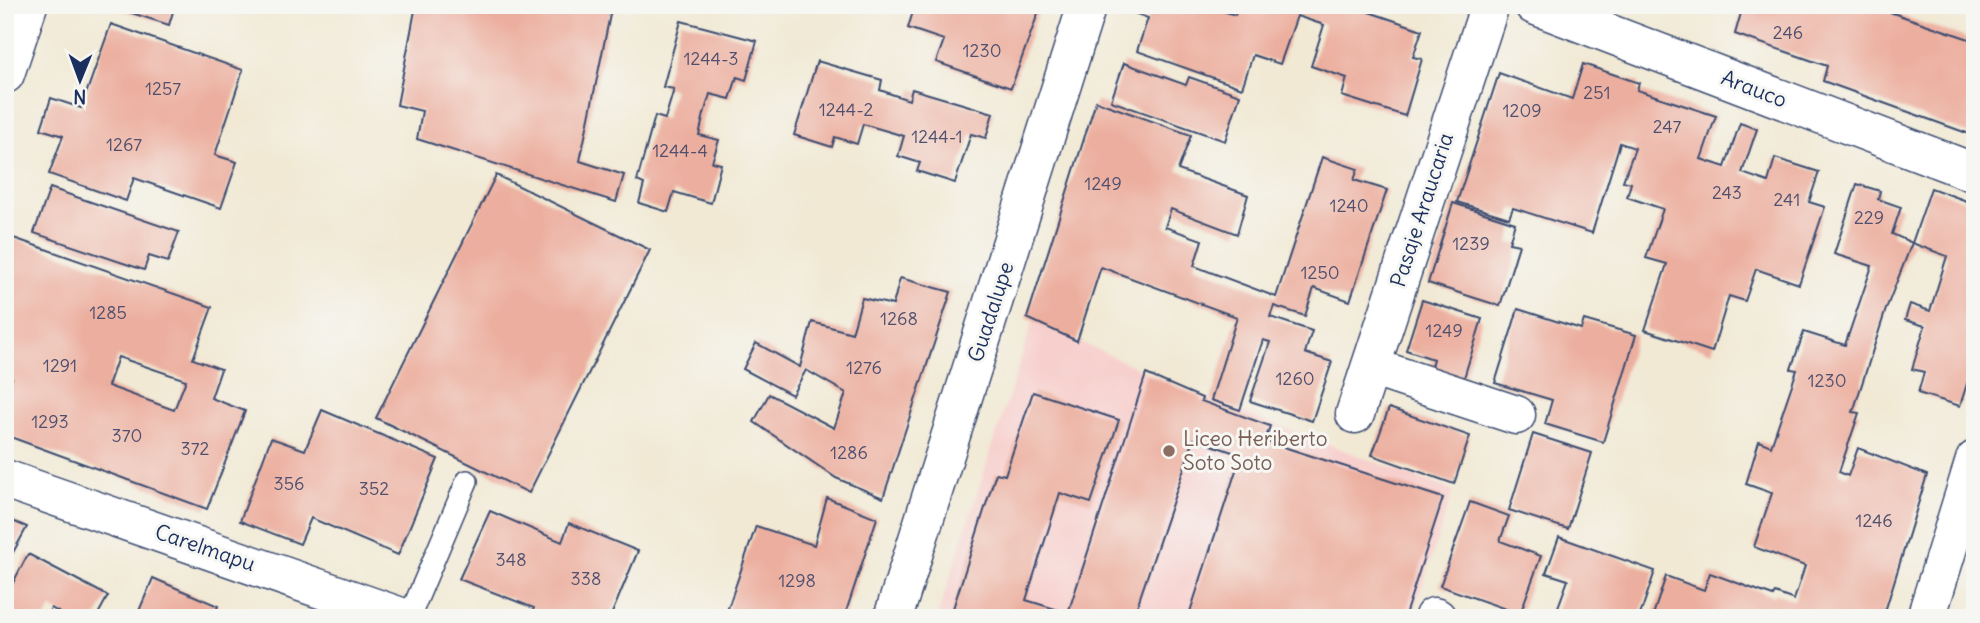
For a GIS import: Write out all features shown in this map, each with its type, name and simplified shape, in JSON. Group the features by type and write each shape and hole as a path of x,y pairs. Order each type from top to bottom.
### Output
{"street":[{"path":"5,74 28,5"},
{"name":"Guadalupe","path":"893,618 1087,5"},
{"name":"Pasaje Araucaria","path":"1355,414 1490,5"},
{"name":"Arauco","path":"1534,5 1975,173"},
{"path":"1371,367 1516,415"},
{"path":"1926,618 1975,460"},
{"name":"Carelmapu","path":"5,479 407,618"}],"lane":[{"path":"407,618 467,481"}],"shaded area":[{"name":"Liceo Heriberto Soto Soto","path":"1033,321 1200,396 1453,491 1412,618 937,618"}],"building":[{"path":"107,5 175,5 169,25"},
{"path":"416,5 612,5 580,161 624,175 616,202 417,139 422,111 397,105"},
{"path":"915,5 1041,5 1011,88 936,62 944,40 908,28"},
{"path":"1127,5 1205,5 1235,15 1238,5 1371,5 1369,12 1422,30 1413,57 1422,59 1405,116 1342,96 1347,78 1311,66 1324,25 1297,16 1280,64 1253,55 1242,88 1137,51 1148,18 1126,10"},
{"path":"1717,5 1889,5 1887,11 1975,41 1975,136 1823,81 1827,66 1735,34 1741,13"},
{"path":"1975,5 1975,13 1951,6"},
{"path":"681,21 757,41 746,80 737,77 730,99 710,94 704,114 699,135 719,140 712,162 721,164 711,203 674,192 668,212 639,203 644,184 637,181 655,116 665,119 674,89 663,87"},
{"path":"111,24 243,70 215,155 237,162 221,208 134,178 126,201 49,174 63,136 41,129 51,98 81,108"},
{"path":"817,61 882,80 880,90 909,100 912,89 993,113 986,138 971,134 955,183 917,171 920,163 898,156 904,136 863,124 857,144 835,137 832,147 794,135"},
{"path":"1124,63 1186,85 1189,77 1240,95 1225,141 1111,101"},
{"path":"1583,64 1639,83 1637,90 1716,116 1701,159 1725,167 1740,123 1757,129 1742,173 1768,182 1775,158 1819,172 1809,202 1825,207 1799,284 1756,269 1745,301 1729,296 1712,352 1645,330 1667,264 1646,258 1663,209 1627,197 1631,183 1623,181 1635,148 1620,143 1592,233 1513,208 1509,218 1457,202 1499,73 1572,99"},
{"path":"1096,101 1191,135 1178,170 1248,195 1237,234 1171,209 1165,227 1202,240 1194,266 1276,297 1322,157 1358,169 1354,180 1387,190 1350,301 1314,288 1305,316 1274,306 1270,317 1312,331 1305,353 1332,362 1312,421 1250,401 1270,342 1263,340 1240,410 1211,400 1237,317 1101,267 1077,341 1027,318"},
{"path":"496,175 650,250 529,493 376,418"},
{"path":"1857,184 1880,191 1878,199 1901,207 1892,234 1912,243 1886,309 1853,412 1859,413 1839,472 1848,476 1858,448 1927,475 1883,618 1652,618 1666,576 1704,590 1710,573 1773,596 1775,593 1794,600 1805,566 1754,547 1772,493 1746,484 1759,441 1771,446 1797,370 1791,369 1804,332 1845,345 1872,266 1834,254"},
{"path":"50,188 179,232 168,262 149,256 144,270 34,233"},
{"path":"1931,188 1975,204 1975,358 1960,406 1918,393 1924,372 1912,369 1925,326 1905,320 1910,304 1930,311 1947,256 1912,243"},
{"path":"1453,203 1515,223 1509,243 1519,245 1500,306 1428,283"},
{"path":"5,235 212,307 193,359 221,369 211,398 245,411 207,509 5,435 5,396 12,378 5,376","holes":["118,357 186,380 174,410 108,386"]},
{"path":"900,278 951,292 883,498 836,478 754,422 769,394 834,428 846,393 806,370 792,395 743,369 756,343 800,367 812,322 852,333 862,298 893,305"},
{"path":"1422,300 1482,319 1463,381 1430,370 1433,359 1406,350"},
{"path":"1518,309 1581,329 1584,320 1636,335 1603,442 1545,424 1552,400 1495,383"},
{"name":"Liceo Heriberto Soto Soto","path":"1146,374 1202,398 1201,401 1270,426 1265,441 1443,498 1404,618 1188,618 1241,455 1194,439 1133,618 950,618 996,473 1005,475 1033,392 1119,420 1091,503 1060,493 1026,600 1068,613"},
{"path":"1389,408 1470,436 1454,484 1372,455"},
{"path":"322,410 438,459 398,555 311,518 300,544 240,521 271,438 305,450"},
{"path":"1533,434 1592,453 1568,529 1509,510"},
{"path":"827,498 877,518 844,618 725,617 756,526 814,545"},
{"path":"1470,502 1509,516 1500,541 1541,556 1520,614 1440,586"},
{"path":"490,511 562,542 569,523 638,551 610,618 536,618 531,616 534,608 459,579"},
{"path":"5,518 27,527 5,567"},
{"path":"1559,537 1655,571 1639,618 1554,618 1568,580 1546,573"},
{"path":"28,554 108,596 96,618 69,618 51,608 46,618 22,618 5,609 5,598"},
{"path":"153,578 218,606 213,618 136,618"}],"place":[{"name":"Liceo Heriberto Soto Soto","path":"1169,451"}]}
